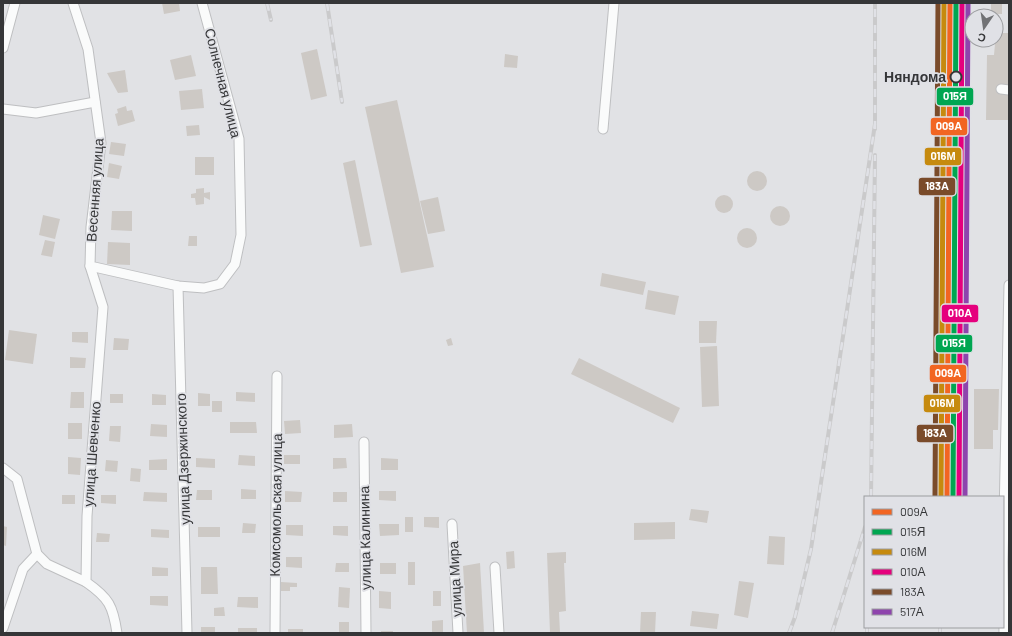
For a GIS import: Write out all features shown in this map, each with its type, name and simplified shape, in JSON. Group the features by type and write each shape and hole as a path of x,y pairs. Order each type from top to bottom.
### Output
{"street":[{"path":"3,48 15,3"},
{"name":"Весенняя улица","path":"73,3 88,49 101,143 91,227 90,266"},
{"name":"Солнечная улица","path":"178,286 204,288 220,284 235,264 241,235 239,139 202,3"},
{"path":"603,128 614,3"},
{"path":"3,109 36,113 95,102"},
{"path":"90,266 178,286"},
{"name":"улица Шевченко","path":"86,582 87,516 103,307 90,266"},
{"path":"1004,516 1009,284"},
{"name":"улица Дзержинского","path":"178,286 187,633"},
{"name":"Комсомольская улица","path":"275,633 277,376"},
{"name":"улица Калинина","path":"364,442 366,633"},
{"path":"3,468 17,479 37,554 47,564 86,582 103,594 114,614 117,633"},
{"name":"улица Мира","path":"452,524 458,633"},
{"path":"3,628 23,569 37,554"},
{"path":"495,567 499,633"}],"building":[{"path":"162,3 179,3 180,11 164,14"},
{"path":"991,3 1002,3 1002,8 991,8"},
{"name":"Няндома","path":"1004,33 1009,33 1009,120 986,120 987,55 994,55 995,48 1004,48"},
{"path":"317,49 327,96 311,100 301,53"},
{"path":"505,54 518,56 517,68 504,67"},
{"path":"191,55 196,76 175,80 170,60"},
{"path":"125,70 128,92 118,93 107,73"},
{"path":"202,89 204,108 181,110 179,91"},
{"path":"397,100 434,267 401,273 365,107"},
{"path":"126,106 127,111 132,110 135,121 118,126 115,114 118,113 117,109"},
{"path":"199,125 200,135 187,136 186,126"},
{"path":"111,142 126,144 124,156 109,154"},
{"path":"195,157 214,157 214,175 195,175"},
{"path":"355,160 372,245 360,247 343,163"},
{"path":"109,163 122,166 119,179 107,177"},
{"path":"757,171 764,174 767,181 764,188 757,191 750,188 747,181 750,174"},
{"path":"204,188 204,193 210,192 210,200 204,197 204,204 196,205 195,198 191,198 191,194 196,193 196,189"},
{"path":"720,195 728,195 733,200 731,211 728,213 720,213 715,208 715,200"},
{"path":"438,197 445,231 428,234 420,201"},
{"path":"780,206 787,209 790,216 787,223 780,226 773,223 770,216 773,209"},
{"path":"112,211 132,211 132,231 111,230"},
{"path":"43,215 60,219 55,239 39,235"},
{"path":"747,228 754,231 757,238 754,245 747,248 740,245 737,238 740,231"},
{"path":"189,236 197,236 197,246 188,246"},
{"path":"45,240 55,242 52,257 41,255"},
{"path":"108,242 130,243 130,265 107,264"},
{"path":"602,273 646,282 643,295 600,286"},
{"path":"648,290 679,296 675,315 645,309"},
{"path":"699,321 717,321 716,343 699,343"},
{"path":"9,330 37,334 33,364 5,360"},
{"path":"72,332 88,332 88,343 72,342"},
{"path":"114,338 129,339 128,350 113,350"},
{"path":"451,338 453,345 448,346 446,340"},
{"path":"717,346 719,406 702,407 700,347"},
{"path":"70,357 86,358 85,368 70,368"},
{"path":"579,358 680,408 673,423 571,374"},
{"path":"974,389 999,389 998,430 993,430 993,449 974,449"},
{"path":"71,392 84,392 84,408 70,408"},
{"path":"236,392 255,393 255,402 236,401"},
{"path":"198,393 210,394 210,406 198,406"},
{"path":"110,394 123,394 123,403 110,403"},
{"path":"152,394 166,395 166,405 152,405"},
{"path":"212,401 222,401 222,412 212,412"},
{"path":"300,420 301,433 285,434 284,421"},
{"path":"230,422 256,422 257,433 230,433"},
{"path":"68,423 82,423 82,439 68,439"},
{"path":"151,424 167,425 167,437 150,436"},
{"path":"352,424 353,437 334,438 334,425"},
{"path":"110,426 121,426 120,442 109,441"},
{"path":"239,455 255,456 255,466 238,465"},
{"path":"284,455 300,455 300,464 284,464"},
{"path":"68,457 81,458 80,475 68,474"},
{"path":"196,458 215,459 215,468 196,467"},
{"path":"333,458 346,458 347,468 333,469"},
{"path":"381,458 398,459 398,470 381,470"},
{"path":"167,459 167,470 149,470 149,460"},
{"path":"106,460 118,461 117,472 105,471"},
{"path":"131,468 141,469 140,482 130,481"},
{"path":"241,489 256,490 256,499 241,499"},
{"path":"197,490 212,490 212,500 196,500"},
{"path":"285,491 302,492 301,502 285,502"},
{"path":"379,491 396,491 396,501 379,500"},
{"path":"144,492 167,493 167,502 143,501"},
{"path":"333,492 347,492 347,502 333,502"},
{"path":"62,495 75,495 75,504 62,504"},
{"path":"101,495 116,495 116,504 101,503"},
{"path":"691,509 709,511 707,523 689,520"},
{"path":"405,517 413,517 413,532 405,532"},
{"path":"424,517 439,517 439,528 424,527"},
{"path":"675,522 675,539 634,540 634,523"},
{"path":"243,523 256,524 255,533 242,533"},
{"path":"379,524 399,524 399,535 380,536"},
{"path":"286,525 303,525 303,536 286,535"},
{"path":"3,526 7,527 6,546 3,545"},
{"path":"333,526 348,526 348,536 333,535"},
{"path":"198,527 220,527 220,537 198,537"},
{"path":"151,529 169,530 169,538 151,537"},
{"path":"97,533 110,534 109,542 96,542"},
{"path":"769,536 785,537 784,565 767,564"},
{"path":"514,551 515,568 507,569 506,552"},
{"path":"566,552 566,563 564,563 566,611 559,612 560,633 550,633 547,553"},
{"path":"286,557 302,557 302,568 286,567"},
{"path":"408,562 415,562 415,585 408,585"},
{"path":"336,563 349,563 349,572 335,572"},
{"path":"380,563 396,563 396,574 380,574"},
{"path":"480,563 484,633 467,633 463,566"},
{"path":"152,567 168,568 168,576 152,576"},
{"path":"201,567 217,567 218,594 201,594"},
{"path":"739,581 754,583 748,618 734,615"},
{"path":"281,582 297,583 297,587 290,587 290,591 281,591"},
{"path":"339,587 350,588 349,608 338,607"},
{"path":"379,591 391,592 391,609 379,608"},
{"path":"433,591 441,591 441,606 433,606"},
{"path":"150,596 168,596 168,606 150,605"},
{"path":"238,597 258,597 258,608 237,607"},
{"path":"224,607 225,616 214,616 214,608"},
{"path":"692,611 719,614 717,629 690,626"},
{"path":"641,612 656,612 655,633 640,633"},
{"path":"443,620 443,633 432,633 432,621"},
{"path":"339,622 349,622 349,633 339,633"},
{"path":"201,627 215,627 215,633 201,633"},
{"path":"238,628 257,628 257,633 238,633"},
{"path":"288,629 303,629 303,633 288,633"},
{"path":"381,631 393,631 393,633 381,633"}],"railway":[{"path":"267,3 271,20"},
{"path":"327,3 342,102"},
{"path":"875,3 875,129"},
{"path":"940,496 944,3"},
{"path":"789,633 795,617 811,549 875,124"},
{"path":"871,496 875,155"},
{"path":"832,633 864,530"},
{"path":"867,628 867,633"},
{"path":"940,628 940,633"}],"transit line":[{"name":"183А","path":"935,496 938,3"},
{"name":"016М","path":"941,496 944,3"},
{"name":"009А","path":"947,496 950,3"},
{"name":"015Я","path":"953,496 956,3"},
{"name":"010А","path":"959,496 962,3"},
{"name":"517А","path":"965,496 968,3"}],"place":[{"name":"Няндома","path":"956,77"}]}
